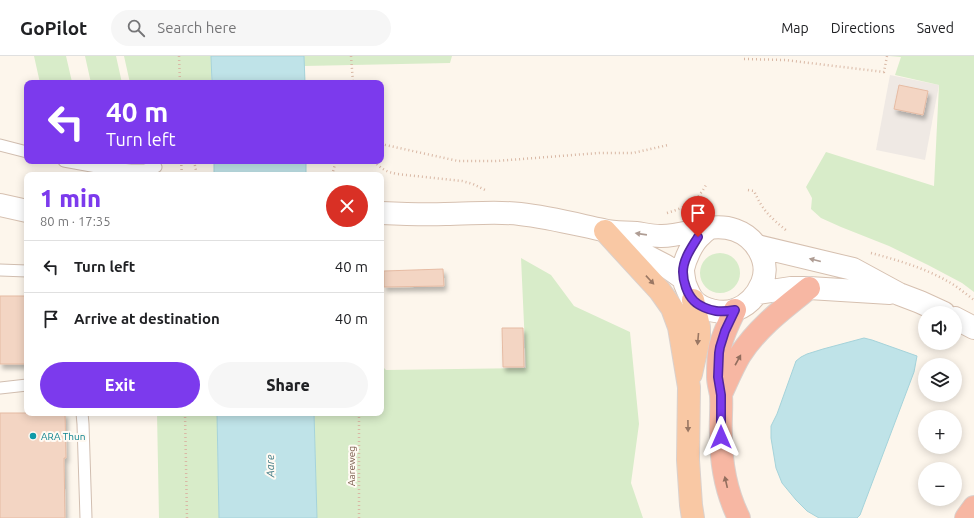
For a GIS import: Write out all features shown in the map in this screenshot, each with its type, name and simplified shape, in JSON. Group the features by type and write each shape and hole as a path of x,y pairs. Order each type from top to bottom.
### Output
{"highway":[{"path":"605,231 660,291 672,308 679,327 689,387 688,460 693,518"},
{"path":"721,395 739,356 752,339 772,318 809,288"},
{"path":"689,387 699,338 699,328 693,300"},
{"path":"735,310 725,331 720,347 718,377 721,395 721,437 724,473 728,492 739,518"},
{"path":"966,518 974,507"}],"main road":[{"path":"0,205 24,210"},
{"path":"384,213 518,214 556,219 605,231 661,236 677,235 716,227 734,229 743,233 757,246 763,258 765,269 763,281 758,293 745,305 735,310 723,312 703,307 693,300 688,292 683,271 687,257 698,237 708,229"},
{"path":"0,220 24,218"},
{"path":"605,231 637,251 666,266 684,280"},
{"path":"757,246 853,269 899,294 929,306"},
{"path":"758,293 791,288 809,288 899,294"},
{"path":"962,322 974,328"}],"lane":[{"path":"0,145 24,151"},
{"path":"80,164 130,170 144,170 156,167"},
{"path":"0,270 24,271"},
{"path":"0,388 24,385"},
{"path":"82,416 86,518"}],"path":[{"path":"179,56 180,80"},
{"path":"351,56 353,80"},
{"path":"744,59 785,60 884,72 887,56"},
{"path":"384,145 458,161 488,162 599,153 633,153 668,145"},
{"path":"185,416 186,518"},
{"name":"Aareweg","path":"359,416 359,518"}],"shaded area":[{"path":"890,75 939,85 925,160 876,150"}],"green space":[{"path":"34,56 66,56 72,80 39,80"},
{"path":"85,56 116,56 121,80 90,80"},
{"path":"124,56 211,56 211,80 129,80"},
{"path":"304,56 452,56 450,63 304,66"},
{"path":"889,56 974,56 974,292 962,283 889,246 821,218 811,209 812,198 806,187 826,152 934,186 939,85 895,75 901,57"},
{"path":"720,253 728,255 734,259 738,265 740,273 738,281 734,287 728,291 720,293 712,291 706,287 702,281 700,273 702,265 706,259 712,255"},
{"path":"521,258 551,275 574,306 630,332 639,424 631,483 643,518 317,518 314,416 384,416 384,368 386,370 526,368"},
{"path":"157,416 217,416 219,518 159,518"}],"water":[{"path":"211,56 304,56 305,80 212,80"},
{"path":"214,164 306,164 306,172 214,172"},
{"path":"864,338 917,356 914,372 860,515 857,518 819,518 807,511 782,483 776,468 771,438 771,426 777,414 796,361 807,354"},
{"name":"Aare","path":"217,416 314,416 317,518 219,518"}],"building":[{"path":"899,85 928,91 923,115 894,109"},
{"path":"443,269 444,286 384,287 384,271"},
{"path":"0,296 24,296 24,364 0,364"},
{"path":"502,328 523,328 524,367 503,367"},
{"name":"ARA Thun","path":"0,413 24,413 24,416 65,416 65,518 0,518"}],"place":[{"name":"ARA Thun","path":"33,436"}],"route":[{"path":"698,237 687,257 683,271 688,292 693,300 703,307 723,312 735,310 722,339 718,361 718,377 721,395 721,437"}]}
